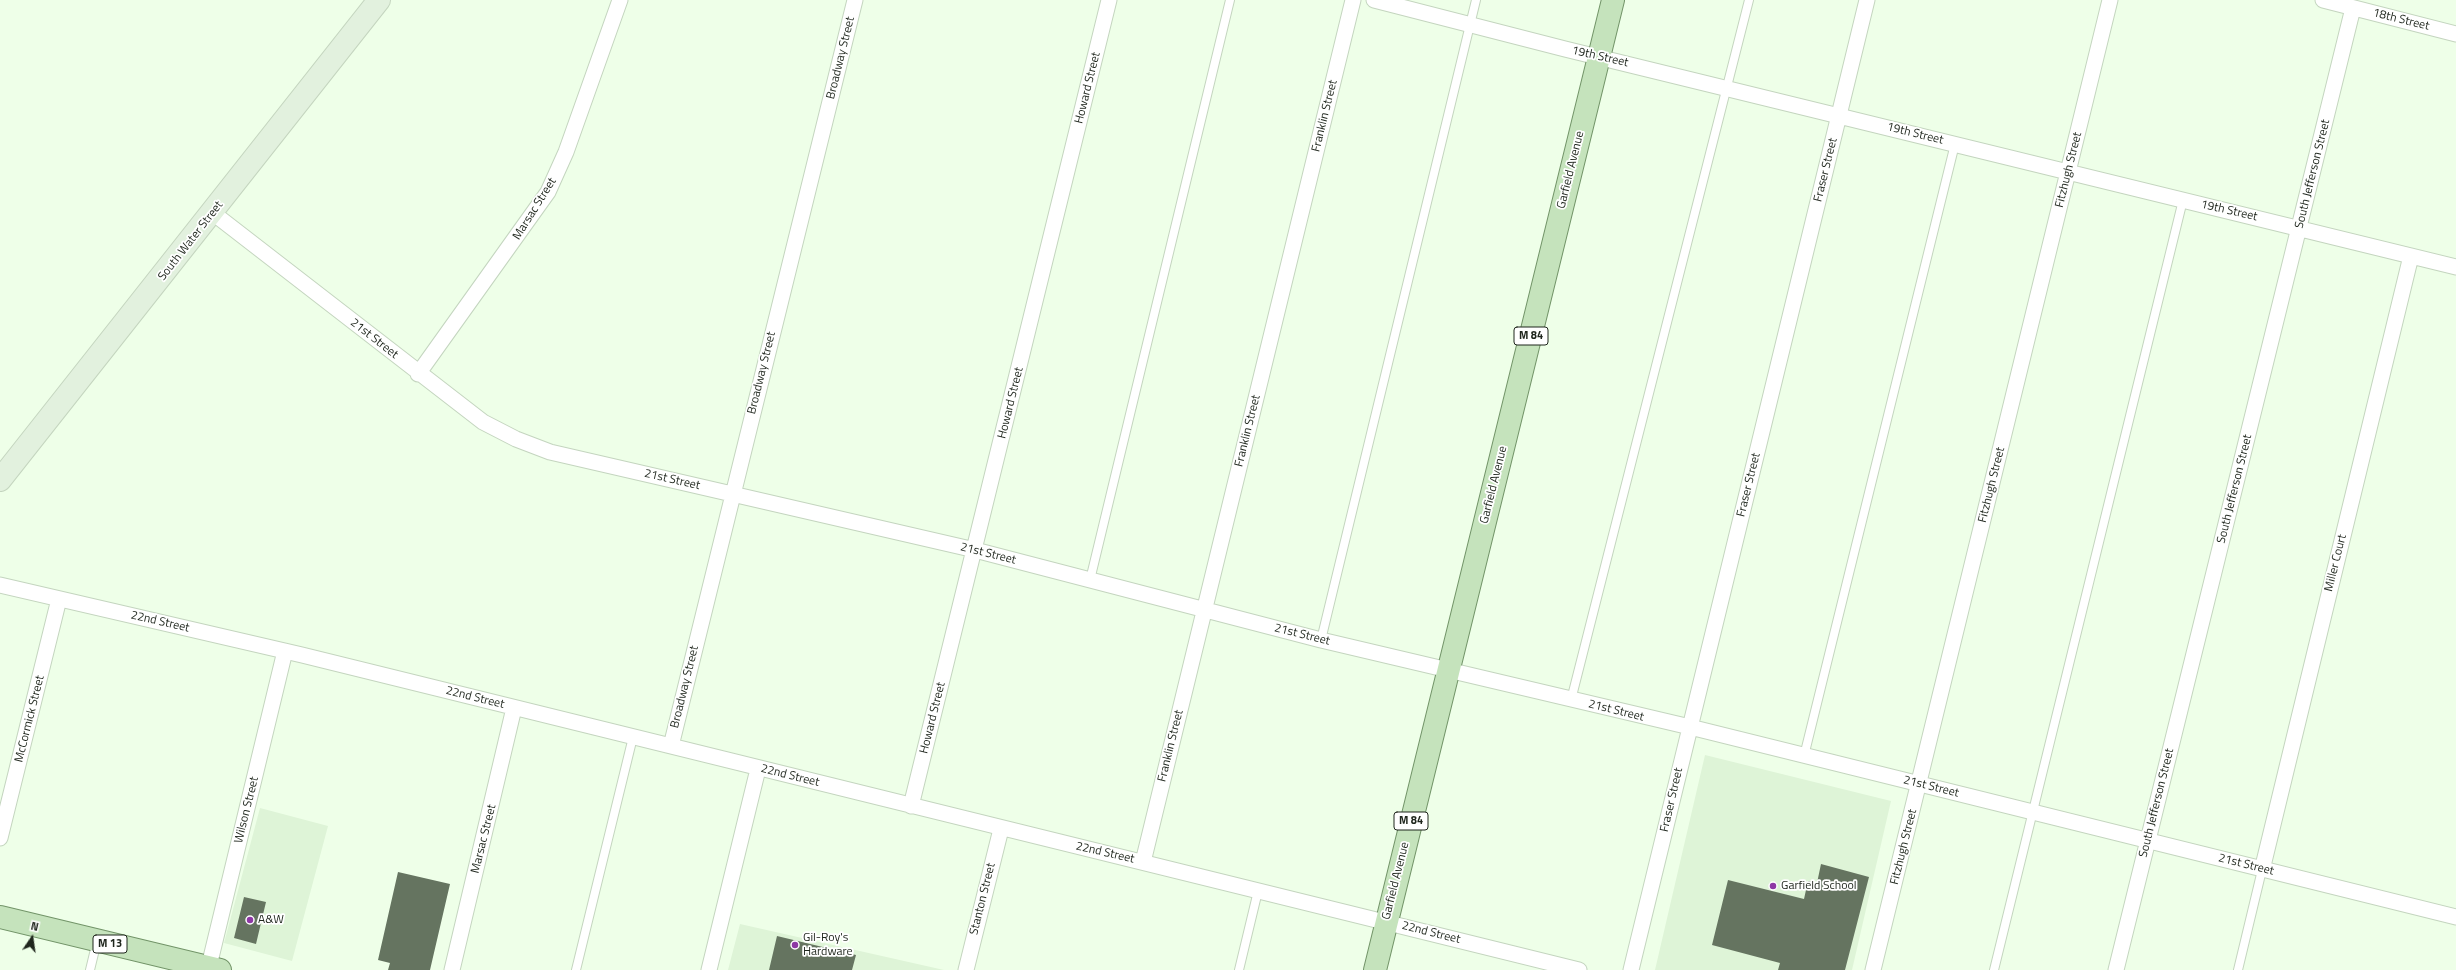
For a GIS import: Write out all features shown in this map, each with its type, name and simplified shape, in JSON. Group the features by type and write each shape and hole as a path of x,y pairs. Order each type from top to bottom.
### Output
{"main road":[{"name":"Garfield Avenue","path":"1375,970 1612,0"},
{"name":"M 13","path":"0,917 212,969"}],"street":[{"name":"South Water Street","path":"0,480 213,213 380,0"},
{"name":"Marsac Street","path":"418,374 512,246 548,192 566,152 620,0"},
{"name":"Broadway Street","path":"671,746 732,493 855,0"},
{"name":"Howard Street","path":"911,806 1109,0"},
{"name":"Franklin Street","path":"1143,862 1353,0"},
{"name":"19th Street","path":"1374,0 2069,173 2456,267"},
{"name":"Fraser Street","path":"1632,970 1867,0"},
{"name":"Fitzhugh Street","path":"1873,970 2069,173 2110,0"},
{"name":"18th Street","path":"2323,0 2456,34"},
{"name":"South Jefferson Street","path":"2116,970 2353,8"},
{"name":"21st Street","path":"213,213 418,374 483,422 516,439 550,452 975,550 1321,640 1690,727 2456,917"},
{"name":"Miller Court","path":"2262,870 2411,256"},
{"name":"22nd Street","path":"0,585 285,651 1001,829 1143,862 1579,970"},
{"name":"McCormick Street","path":"0,838 59,599"},
{"name":"Wilson Street","path":"212,969 285,651"},
{"name":"Marsac Street","path":"452,970 514,708"},
{"path":"709,970 758,769"},
{"name":"Stanton Street","path":"966,970 1001,829"}],"lane":[{"path":"1090,580 1230,0"},
{"path":"1321,640 1476,0"},
{"path":"1571,700 1749,0"},
{"path":"1804,756 1955,144"},
{"path":"1994,970 2183,200"},
{"path":"576,970 633,737"},
{"path":"2238,970 2262,870"},
{"path":"1239,970 1258,891"},
{"path":"90,970 97,940"}],"shaded area":[{"name":"Garfield School","path":"1705,755 1891,801 1852,970 1655,970"},
{"path":"260,808 328,826 292,961 224,943"},
{"path":"740,924 944,970 728,970"}],"building":[{"path":"1821,864 1869,877 1845,970 1778,970 1780,963 1712,945 1728,880 1804,899 1808,881 1817,883"},
{"path":"398,872 450,884 430,970 388,970 390,963 378,960"},
{"name":"A&W","path":"244,897 266,902 256,944 234,938"},
{"name":"Gil-Roy's Hardware","path":"777,936 856,955 852,970 769,970"}],"place":[{"name":"Garfield School","path":"1773,886"},
{"name":"A&W","path":"250,920"},
{"name":"Gil-Roy's Hardware","path":"795,945"}]}
